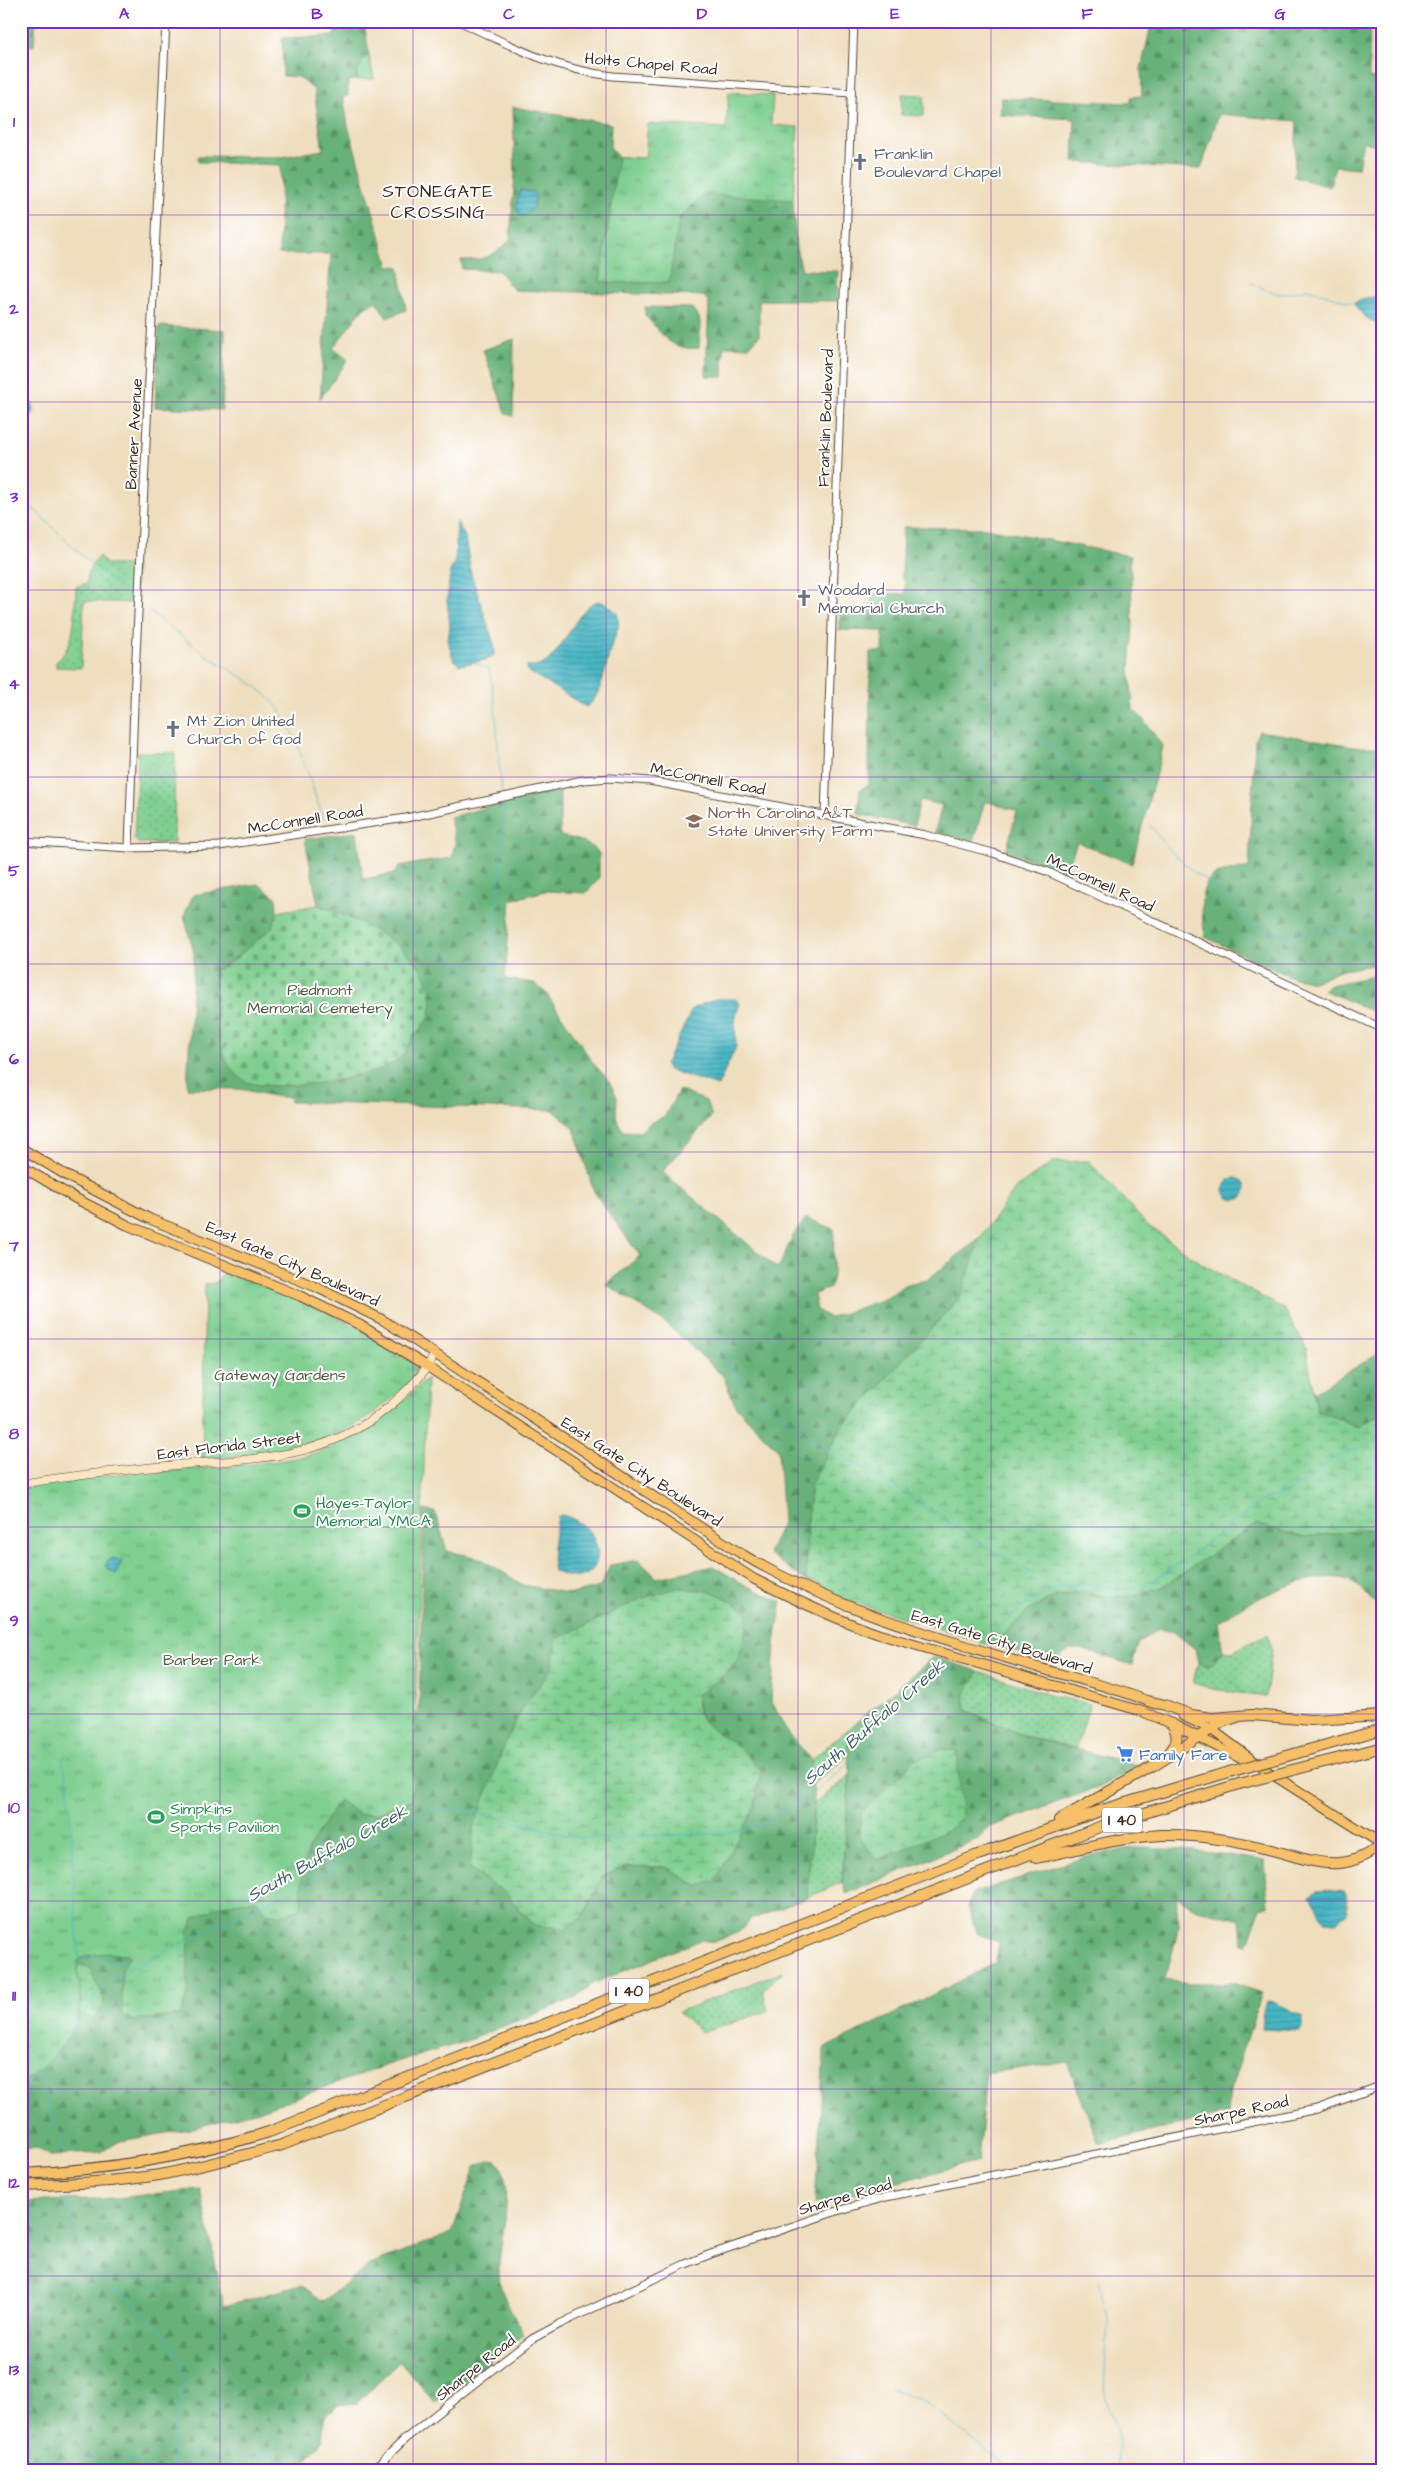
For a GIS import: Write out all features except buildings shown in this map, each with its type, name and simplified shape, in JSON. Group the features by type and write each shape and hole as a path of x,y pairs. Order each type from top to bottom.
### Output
{"highway":[{"path":"1148,1701 1191,1715 1237,1717 1252,1715 1311,1720 1383,1716"},
{"path":"1012,1842 1092,1802 1211,1729 1237,1717"},
{"path":"1161,1761 1177,1741 1178,1733 1172,1724"},
{"name":"I 40","path":"21,2174 61,2172 158,2159 236,2142 269,2132 1012,1842 1137,1799 1383,1729"},
{"name":"I 40","path":"21,2186 79,2183 157,2175 233,2159 282,2145 1102,1826 1239,1784 1383,1747"},
{"path":"1008,1864 1111,1841 1163,1835 1201,1836 1243,1842 1337,1864 1354,1860 1382,1844"}],"main road":[{"name":"East Gate City Boulevard","path":"21,1148 69,1177 150,1219 307,1283 375,1316 435,1353 740,1553 782,1578 828,1599 893,1623 1148,1701 1211,1729 1267,1771 1382,1844"},
{"name":"East Gate City Boulevard","path":"21,1166 127,1225 284,1289 360,1325 428,1367 754,1579 821,1613 878,1634 985,1667 1142,1711 1200,1737 1267,1771"},
{"path":"284,1289 286,1286 297,1284 362,1313 375,1316"},
{"name":"East Florida Street","path":"21,1484 86,1474 258,1459 289,1455 318,1447 368,1423 403,1394 428,1367 435,1353"},
{"path":"821,1613 828,1599"}],"street":[{"name":"Banner Avenue","path":"129,848 134,677 166,21"},
{"name":"Holts Chapel Road","path":"459,21 532,56 578,71 613,76 851,93"},
{"name":"Franklin Boulevard","path":"825,815 854,21"},
{"name":"McConnell Road","path":"21,841 129,848 198,847 239,843 415,817 573,782 611,778 650,781 934,837 993,853 1046,871 1383,1029"},
{"name":"Sharpe Road","path":"373,2470 405,2439 532,2339 589,2309 711,2254 837,2211 886,2197 1317,2109 1383,2085"}],"green space":[{"path":"27,21 36,21 34,46 26,45"},
{"path":"336,21 364,21 369,56 365,57 357,72 357,80 348,81 348,96 343,96 348,126 389,266 399,267 406,310 387,318 376,301 362,310 333,348 348,360 320,399 331,254 279,254 281,165 198,162 198,156 281,157 323,150 314,90 299,77 283,76 282,38 334,36"},
{"path":"1152,21 1370,21 1369,78 1383,81 1383,148 1363,141 1358,168 1335,166 1330,187 1294,177 1297,121 1219,114 1201,169 1073,162 1075,119 1000,115 1001,98 1131,103 1131,97 1142,96 1141,69"},
{"path":"369,56 374,79 357,80 357,72 365,57"},
{"path":"729,92 773,95 771,125 798,127 793,200 704,194 679,218 669,283 600,282 618,157 645,158 648,124 726,128"},
{"path":"902,94 924,95 924,116 901,115"},
{"path":"513,107 611,124 610,148 618,157 626,157 677,205 708,180 793,200 796,248 802,270 838,271 837,301 759,300 759,336 749,347 724,346 723,377 706,376 709,301 703,296 514,290 499,271 462,269 461,260 483,258 493,254 510,240 515,174"},
{"path":"645,307 691,308 695,311 700,320 699,348 681,347 668,340 645,315"},
{"path":"159,326 225,330 222,410 155,407"},
{"path":"514,339 513,416 506,414 483,350"},
{"path":"903,527 987,528 1130,556 1133,627 1130,669 1133,709 1143,719 1163,747 1132,864 1077,842 1065,874 1006,851 1017,811 985,801 973,842 935,832 942,805 920,800 914,826 858,814 860,790 869,784 870,652 883,652 883,631 839,630 840,609 871,611 871,593 905,594 905,582 902,578"},
{"path":"99,556 106,564 136,566 134,603 84,601 81,668 56,667 56,662 68,647 71,638 76,587 87,583 88,571"},
{"path":"1259,731 1361,747 1383,747 1383,963 1337,971 1314,982 1291,977 1205,937 1202,902 1206,885 1217,874 1249,867 1255,739"},
{"path":"138,752 175,753 174,843 138,843 134,839"},
{"path":"560,788 560,836 581,841 599,853 599,879 586,893 545,891 511,900 505,979 534,983 546,993 594,1064 609,1081 617,1097 616,1118 623,1131 640,1132 652,1122 665,1116 679,1090 706,1101 712,1116 662,1172 778,1269 793,1236 806,1218 834,1229 833,1276 830,1288 814,1294 817,1310 830,1318 882,1300 907,1284 927,1280 980,1238 961,1296 841,1428 811,1484 807,1522 806,1581 768,1553 783,1521 778,1450 736,1407 723,1376 667,1324 606,1284 640,1256 594,1192 574,1128 553,1110 290,1102 290,1097 278,1097 240,1089 187,1088 194,953 184,916 193,895 258,884 276,897 276,917 268,933 254,945 214,971 219,1040 398,1060 411,1041 344,915 318,905 305,839 357,832 363,879 396,873 399,866 452,858 455,842 450,817"},
{"name":"Piedmont Memorial Cemetery","path":"318,905 376,931 412,958 424,975 431,993 429,1017 400,1058 386,1067 347,1078 301,1085 260,1085 247,1082 235,1073 223,1052 217,1024 214,971 230,963 272,928 277,912"},
{"path":"1383,974 1383,1016 1323,990 1330,985"},
{"path":"1089,1161 1146,1224 1204,1265 1284,1309 1306,1348 1317,1410 1358,1427 1383,1413 1383,1528 1302,1537 1256,1524 1162,1587 1130,1596 1104,1596 1083,1591 1056,1596 1028,1611 992,1645 840,1598 816,1582 806,1581 807,1522 811,1484 841,1428 961,1296 980,1238 1016,1188 1053,1162"},
{"name":"Gateway Gardens","path":"224,1272 295,1297 363,1330 413,1363 416,1372 390,1400 367,1418 342,1431 317,1441 290,1448 202,1459 205,1284 215,1283"},
{"path":"1383,1351 1383,1413 1358,1427 1317,1410 1314,1392"},
{"name":"Barber Park","path":"427,1378 412,1800 393,1805 379,1813 358,1814 339,1800 308,1849 302,1877 301,1907 297,1910 284,1914 266,1913 256,1899 224,1905 195,1917 189,1930 187,1998 180,2015 133,2021 122,2013 122,1971 129,1954 96,1954 77,1961 80,2003 78,2016 73,2028 59,2050 21,2086 21,1489 95,1476 257,1464 292,1459 315,1453 362,1432 389,1412"},
{"path":"424,1510 435,1512 447,1551 480,1558 523,1585 572,1594 600,1587 610,1565 639,1560 657,1578 713,1566 747,1586 782,1602 775,1643 771,1700 785,1728 811,1760 814,1804 807,1898 750,1920 739,1932 714,1942 701,1940 594,1983 573,1999 461,2043 396,2062 258,2111 189,2129 120,2141 101,2152 51,2156 35,2148 21,2149 21,1998 63,1957 304,1808 411,1734 419,1708","holes":["732,1669 697,1695 697,1705 703,1721 739,1748 698,1886 665,1867 626,1866 602,1877 583,1917 534,1925 505,1893 471,1869 526,1702 551,1670"]},
{"path":"1256,1524 1302,1537 1383,1528 1381,1608 1360,1586 1341,1578 1305,1581 1285,1587 1265,1595 1218,1622 1223,1651 1210,1666 1198,1663 1195,1649 1174,1632 1159,1629 1139,1642 1132,1665 1080,1649 1069,1649 1057,1660 1047,1661 992,1645 1028,1611 1056,1596 1083,1591 1104,1596 1162,1587"},
{"path":"678,1588 707,1591 725,1597 748,1615 743,1645 735,1663 721,1677 697,1695 697,1705 703,1721 739,1748 761,1771 754,1808 715,1881 698,1886 665,1867 626,1866 602,1877 583,1917 565,1928 534,1925 505,1893 470,1869 474,1826 508,1736 526,1702 551,1670 557,1639 643,1598"},
{"path":"1267,1634 1272,1649 1266,1697 1213,1689 1193,1683 1198,1663 1210,1666 1223,1651 1232,1652"},
{"path":"934,1657 978,1671 964,1696 966,1710 1024,1736 1141,1766 1102,1786 990,1827 978,1839 846,1894 842,1882 850,1775 847,1730"},
{"path":"978,1671 1053,1696 1090,1704 1076,1748 1024,1736 966,1710 964,1696"},
{"path":"847,1730 849,1755 813,1784 811,1760"},
{"path":"943,1749 957,1751 962,1817 949,1830 877,1860 859,1837 861,1813 916,1759"},
{"path":"850,1775 842,1882 807,1898 814,1804"},
{"path":"1131,1848 1198,1852 1265,1861 1268,1906 1261,1908 1247,1945 1242,1944 1240,1920 1194,1908 1176,1896 1178,1929 1165,1979 1188,1983 1234,1983 1262,1993 1230,2091 1228,2113 1099,2144 1067,2062 986,2073 978,2161 815,2204 824,2049 996,1963 999,1942 978,1934 967,1907 973,1893 1085,1857"},
{"path":"63,1957 90,1968 105,2003 94,2019 58,2003"},
{"path":"783,1971 763,1990 768,2011 701,2032 678,2012"},
{"path":"490,2160 497,2161 503,2171 506,2184 507,2198 499,2259 500,2280 508,2304 524,2335 435,2403 400,2361 357,2403 338,2405 324,2417 322,2443 298,2468 300,2470 21,2470 21,2202 116,2198 200,2189 224,2306 301,2285 323,2301 370,2265 452,2233 475,2167"}],"water":[{"path":"520,190 532,192 536,195 533,208 524,216 520,215 516,206"},
{"path":"1383,296 1383,326 1366,318 1354,303 1366,298"},
{"path":"29,400 33,404 34,412 25,424 21,442 21,401"},
{"path":"457,522 465,537 471,574 494,644 495,654 487,660 460,665 453,659 448,641 450,626 447,601 450,572 455,561"},
{"path":"598,601 613,609 617,614 619,623 600,688 596,696 586,707 526,670 527,666 538,666 548,661 581,615 589,606"},
{"path":"716,999 735,999 740,1003 735,1019 736,1047 718,1086 669,1070 665,1065 693,1008"},
{"path":"1235,1178 1243,1181 1246,1189 1243,1197 1235,1200 1227,1197 1224,1189 1227,1181"},
{"path":"562,1515 579,1522 590,1533 596,1546 597,1558 593,1569 585,1575 571,1577 554,1571 552,1559 553,1544 558,1516"},
{"path":"112,1558 122,1561 116,1575 105,1566"},
{"path":"1316,1891 1344,1891 1347,1896 1347,1914 1336,1922 1325,1921 1310,1896"},
{"path":"1271,2001 1302,2016 1302,2028 1299,2031 1261,2029 1263,2012 1267,2002"}],"waterway":[{"path":"1251,283 1282,294 1308,289 1355,304"},
{"path":"21,497 91,564 131,595"},
{"path":"149,611 206,655 254,685 279,709 292,731 323,819"},
{"path":"968,630 973,633 990,676 1011,715 1058,753 1083,778 1147,817"},
{"path":"477,664 489,669 492,684 502,793"},
{"path":"497,995 494,933 499,892 503,805"},
{"path":"1151,826 1167,848 1195,873 1218,888 1246,920 1275,932 1289,935 1339,930 1349,933 1363,942 1380,962"},
{"path":"332,842 337,871 356,894 438,954 460,966 493,990 538,1035 561,1068 601,1138 607,1153 612,1177 622,1199 667,1243 740,1381 812,1438 897,1488 1025,1570 1063,1586"},
{"name":"South Buffalo Creek","path":"978,1646 1027,1604 1055,1589 1070,1585 1087,1584 1129,1589 1153,1579 1203,1547 1266,1498 1277,1496 1296,1488 1336,1457 1369,1444 1383,1430"},
{"name":"South Buffalo Creek","path":"21,2089 54,2060 98,1992 134,1966 295,1889 348,1859 404,1821 437,1809 454,1809 474,1811 574,1837 615,1839 642,1836 725,1833 752,1828 765,1823 815,1791 862,1753 960,1662"},
{"path":"21,1720 31,1729"},
{"path":"44,1742 62,1760 68,1784 79,1958 97,1957 132,1966"},
{"path":"40,2073 45,2095 59,2135 63,2156"},
{"path":"68,2195 72,2234 80,2260 92,2273 131,2300 166,2335 180,2361 184,2384 173,2432 173,2470"},
{"path":"1099,2278 1108,2323 1104,2388 1109,2412 1116,2426 1119,2443 1117,2470"},
{"path":"891,2388 927,2404 1011,2470"}],"place":[{"name":"Franklin Boulevard Chapel","path":"860,162"},
{"name":"Woodard Memorial Church","path":"804,598"},
{"name":"Mt Zion United Church of God","path":"173,729"},
{"name":"North Carolina A&T State University Farm","path":"694,821"},
{"name":"Hayes-Taylor Memorial YMCA","path":"302,1511"},
{"name":"Family Fare","path":"1125,1754"},
{"name":"Simpkins Sports Pavilion","path":"156,1817"}],"district":[{"name":"STONEGATE CROSSING","path":"438,201"}]}
